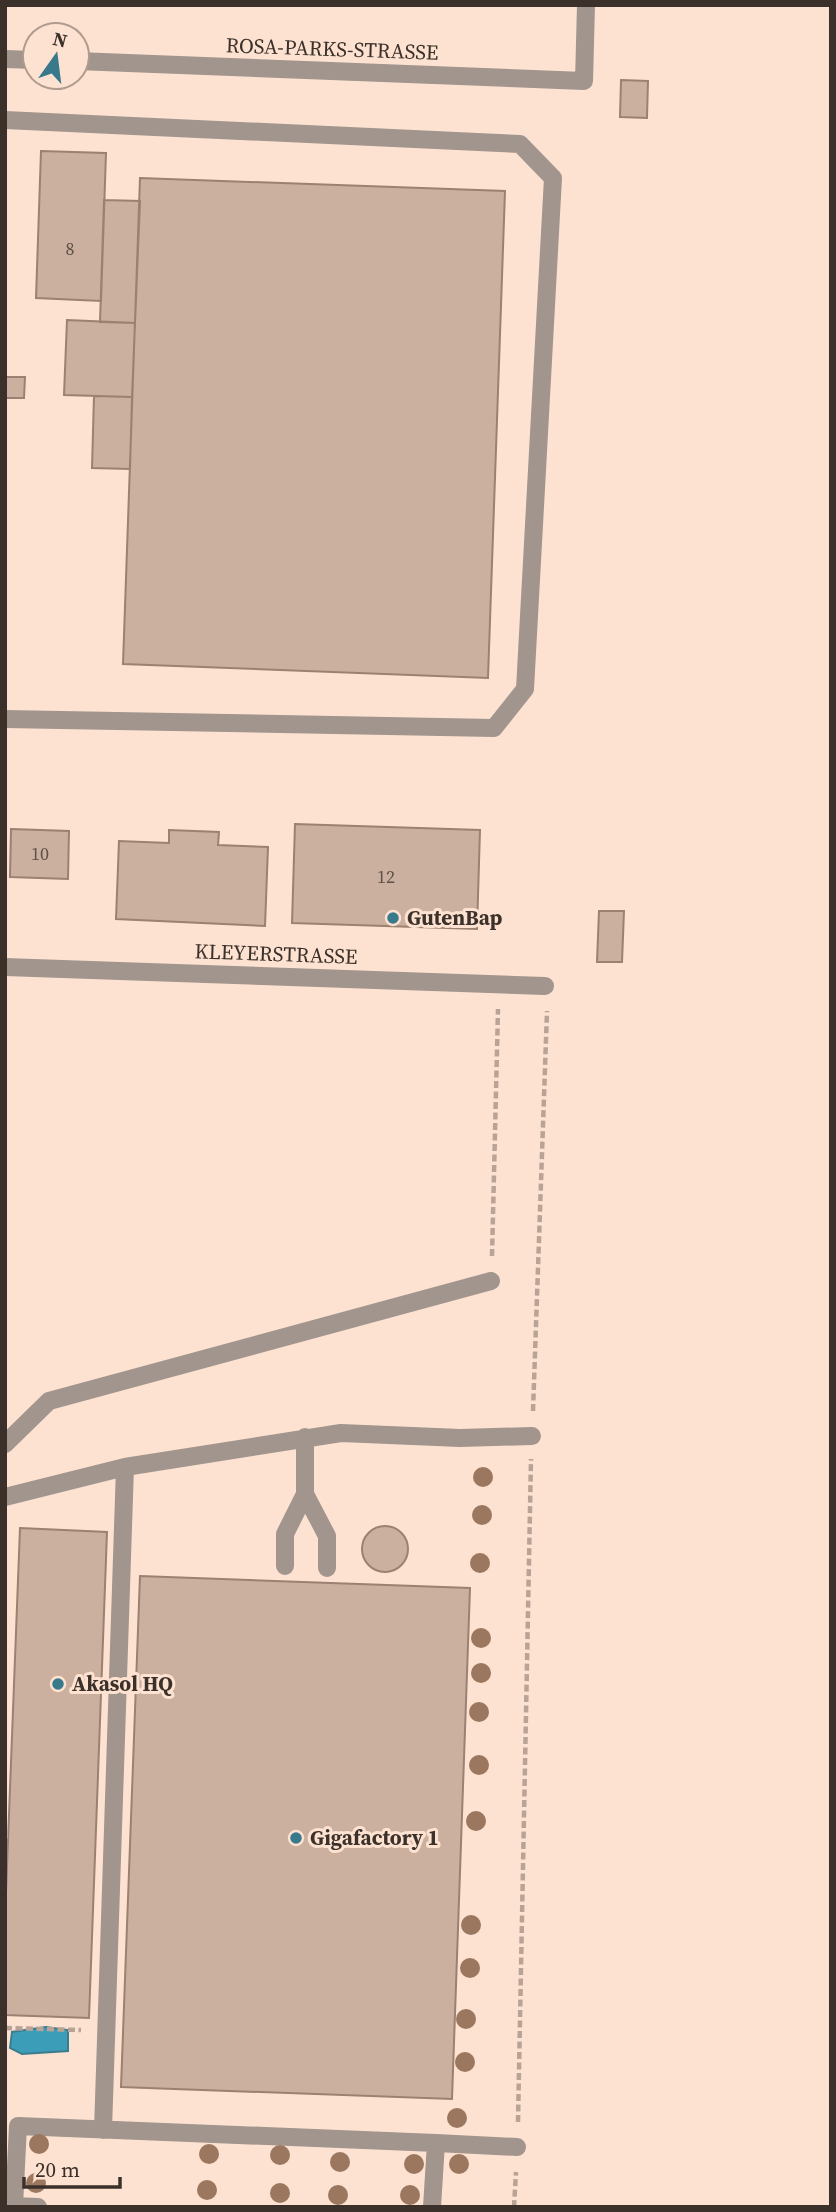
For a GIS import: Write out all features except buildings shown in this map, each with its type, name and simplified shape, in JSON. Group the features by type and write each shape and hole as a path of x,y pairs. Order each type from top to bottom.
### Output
{"street":[{"name":"ROSA-PARKS-STRASSE","path":"91,62 584,81 586,5"},
{"path":"5,120 520,144 553,178 525,689 495,728 5,719"},
{"name":"KLEYERSTRASSE","path":"5,967 545,986"},
{"path":"5,1444 48,1401 491,1281"},
{"path":"5,1497 125,1467 305,1437 341,1433 460,1438 532,1436"},
{"path":"285,1566 285,1534 305,1494 305,1437"},
{"path":"103,2130 104,2031 125,1467"},
{"path":"305,1494 327,1536 327,1568"},
{"path":"38,2207 14,2206 18,2126 517,2147"},
{"path":"432,2207 436,2143"}],"path":[{"path":"491,1281 499,985"},
{"path":"514,2207 532,1436 547,1010 545,986"},
{"path":"5,2028 104,2031"}],"water":[{"path":"46,2027 68,2030 68,2051 22,2054 10,2048 12,2032"}],"place":[{"name":"GutenBap","path":"393,918"},
{"name":"Akasol HQ","path":"58,1684"},
{"name":"Gigafactory 1","path":"296,1838"}]}
